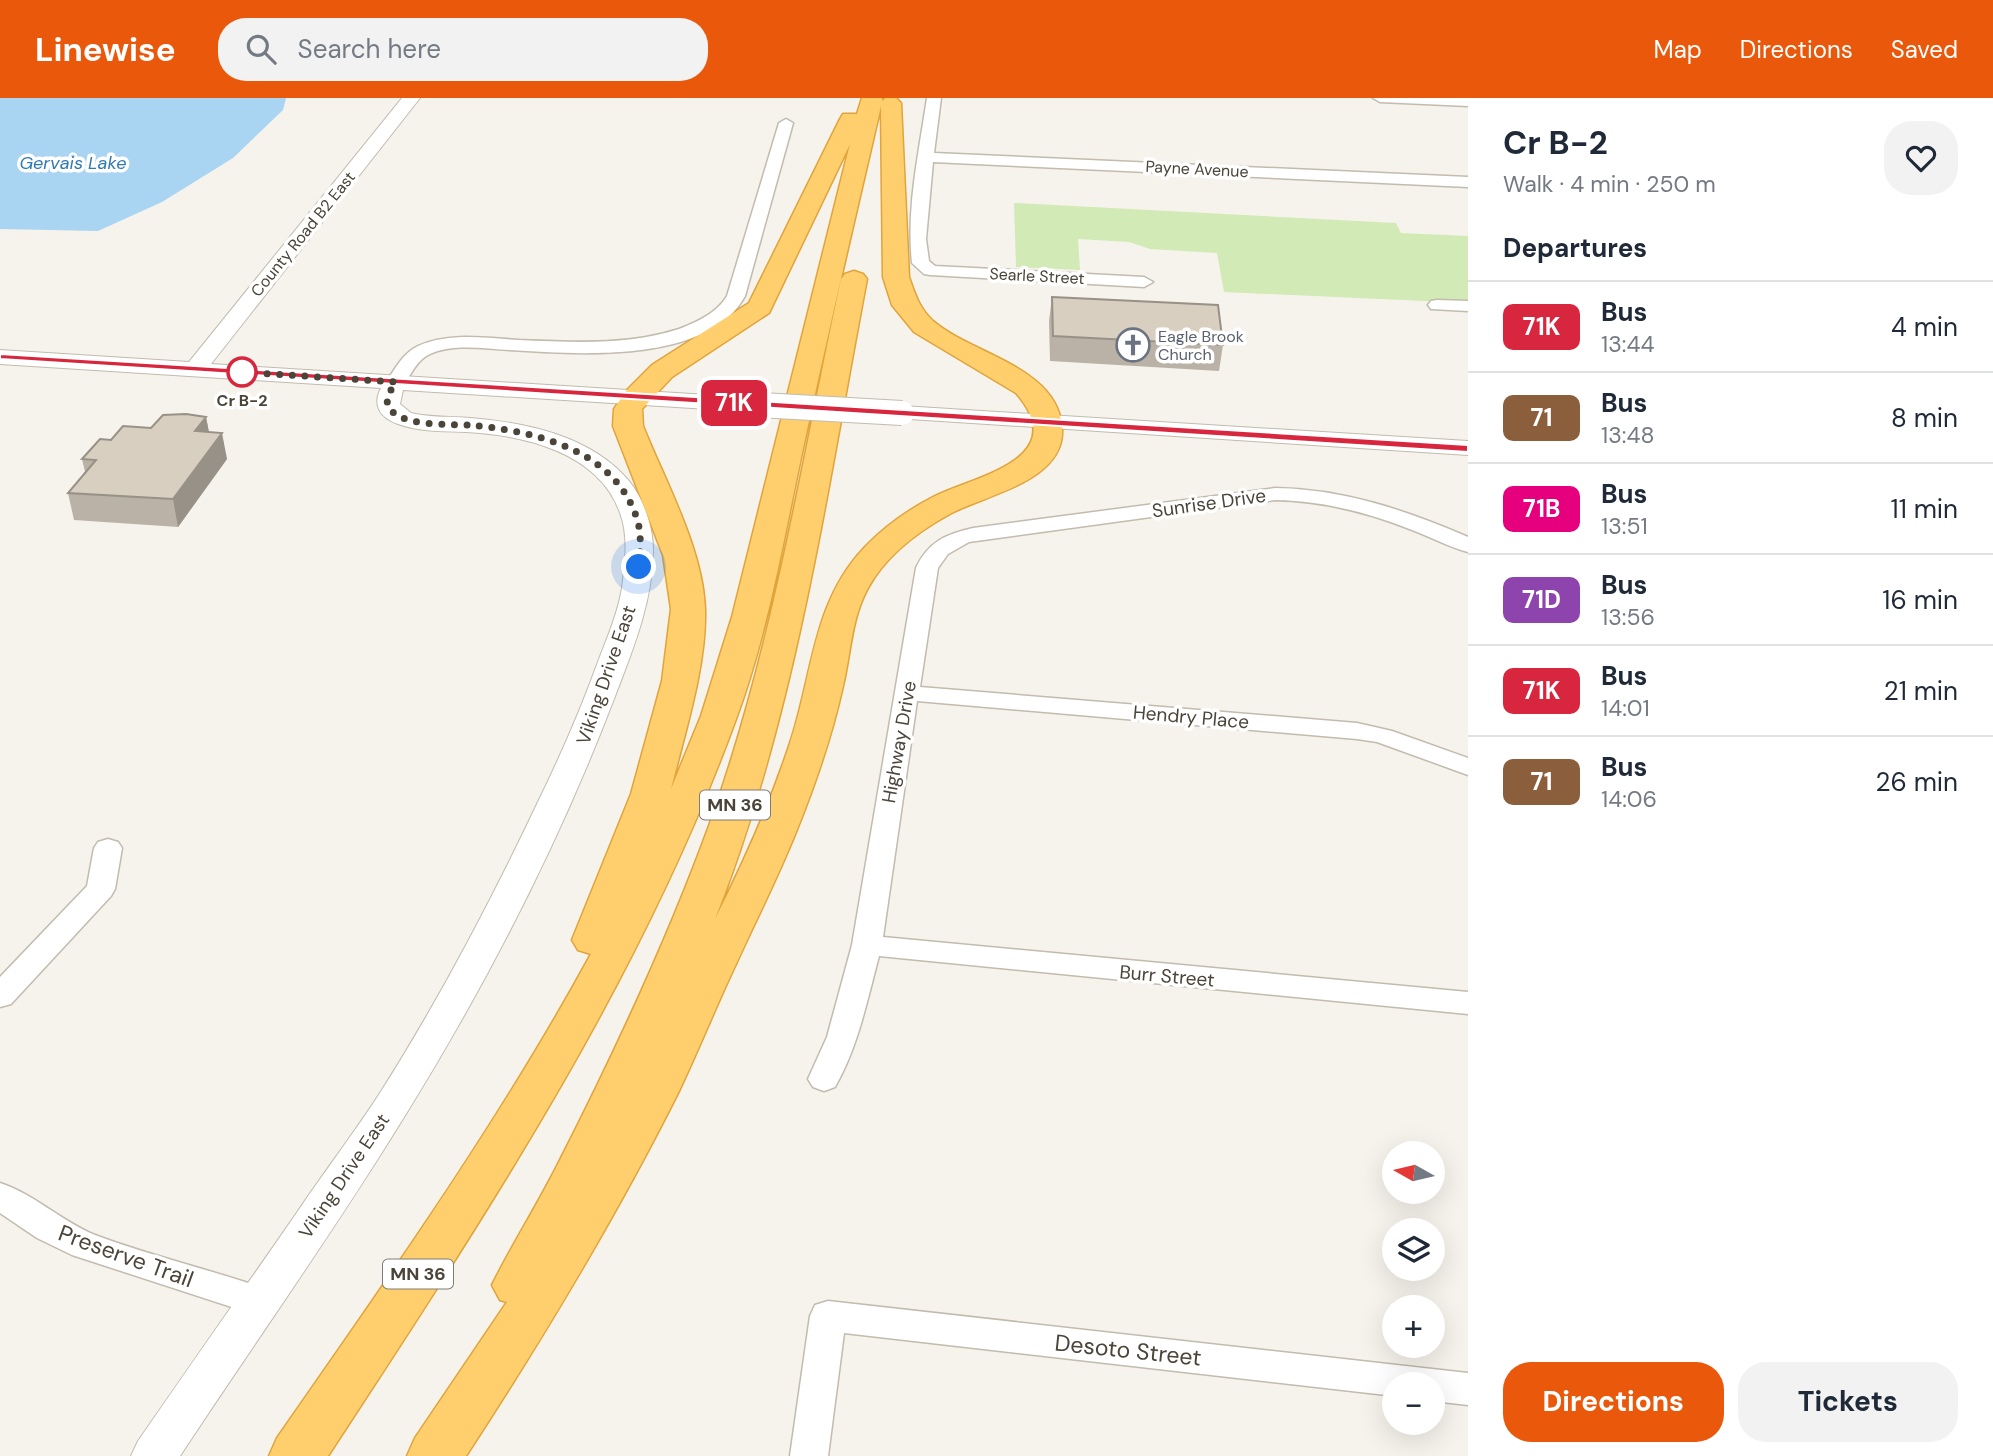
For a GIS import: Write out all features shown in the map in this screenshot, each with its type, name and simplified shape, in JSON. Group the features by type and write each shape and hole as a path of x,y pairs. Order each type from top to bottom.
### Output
{"highway":[{"path":"536,1089 650,794 680,681 688,609 685,581 670,527 628,426 628,410 636,397 662,371 760,307 879,99"},
{"path":"435,1456 489,1376 583,1225 654,1093 775,834 799,775 824,692 834,631 856,579 880,551 917,520 956,498 989,487 1026,468 1045,444 1048,422 1041,401 1030,390 942,341 911,314 901,300 896,277 879,99"},
{"name":"MN 36","path":"297,1456 463,1205 536,1089 597,981 647,884 687,797 743,646 879,99"},
{"name":"MN 36","path":"419,1456 525,1273 596,1137 697,911 731,816 774,665 879,99"}],"street":[{"name":"County Road B2 East","path":"195,369 411,98"},
{"path":"930,270 921,263 918,239 934,98"},
{"path":"1380,98 1468,102"},
{"path":"396,382 415,356 444,345 470,343 613,348 670,338 714,319 726,310 736,296 786,123"},
{"name":"Payne Avenue","path":"926,157 1468,182"},
{"name":"Searle Street","path":"930,270 1144,282"},
{"path":"1437,305 1468,306"},
{"path":"0,357 1468,448"},
{"name":"Viking Drive East","path":"154,1456 392,1104 525,863 582,746 626,624 639,567 638,520 631,503 621,486 592,460 569,448 520,433 422,423 400,417 388,407 387,401 396,382"},
{"name":"Sunrise Drive","path":"944,545 957,538 973,535 1296,493 1339,499 1468,545"},
{"name":"Highway Drive","path":"824,1079 842,1037 867,945 928,568 933,554 944,545"},
{"name":"Hendry Place","path":"908,693 1357,731 1383,736 1468,767"},
{"path":"0,996 101,889 108,848"},
{"name":"Burr Street","path":"867,945 1468,1003"},
{"name":"Preserve Trail","path":"0,1196 49,1228 84,1245 259,1301"},
{"name":"Desoto Street","path":"809,1456 828,1316 1382,1379"},
{"path":"1445,1386 1468,1389"}],"green space":[{"path":"1014,203 1396,223 1401,233 1468,236 1468,303 1224,292 1217,253 1150,249 1129,242 1078,239 1080,270 1016,267"}],"water":[{"name":"Gervais Lake","path":"0,98 286,98 283,110 233,158 162,202 98,231 0,229"}],"building":[{"path":"1052,297 1218,305 1223,345 1053,336"},
{"path":"163,415 206,417 195,431 222,433 173,499 68,493 96,460 82,459 100,439 111,440 123,426 151,428"}],"bus line":[{"name":"71K","path":"0,357 1468,448"}],"place":[{"name":"Eagle Brook Church","path":"1133,345"},
{"name":"Cr B-2","path":"242,372"}],"route":[{"path":"242,372 396,382 387,401 388,407 400,417 422,423 496,428 569,448 592,460 610,474 631,503 638,520 639,567"}]}
